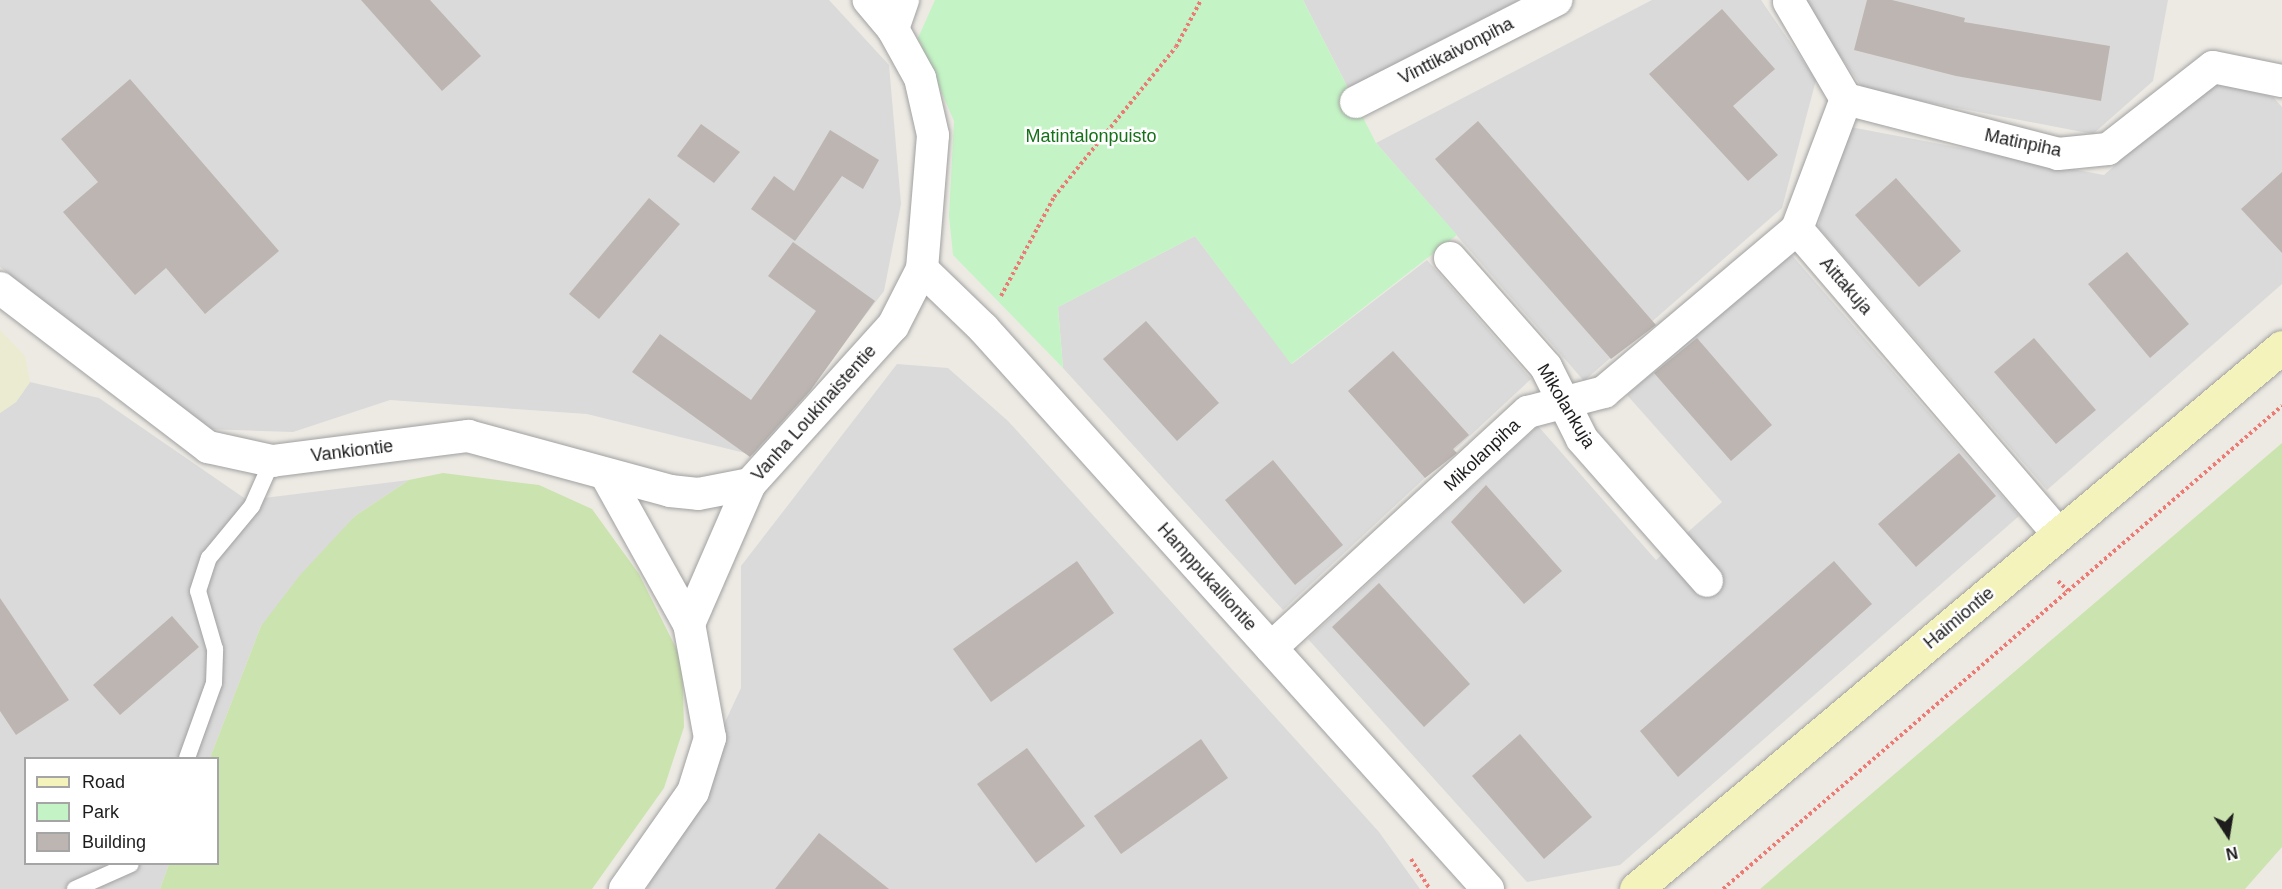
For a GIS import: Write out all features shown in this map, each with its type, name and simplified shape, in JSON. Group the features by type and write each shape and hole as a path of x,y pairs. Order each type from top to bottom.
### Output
{"street":[{"name":"Vanha Loukinaistentie","path":"689,624 750,484 892,326 922,269 933,135 920,78 898,14 869,0"},
{"name":"Vinttikaivonpiha","path":"1356,102 1556,0"},
{"path":"1789,2 1846,99 1797,229"},
{"name":"Matinpiha","path":"1846,99 2058,154 2108,149 2213,68 2282,81"},
{"name":"Mikolanpiha","path":"1271,648 1528,412 1604,392 1797,229"},
{"name":"Aittakuja","path":"1797,229 2058,534"},
{"name":"Mikolankuja","path":"1450,258 1546,367 1567,402 1582,439 1707,581"},
{"name":"Hamppukalliontie","path":"922,269 983,328 1488,889"},
{"name":"Vankiontie","path":"0,288 208,447 272,461 468,436 606,475 698,494 750,484"},
{"name":"Haimiontie","path":"1636,889 2282,346"},
{"path":"606,475 689,624 710,738 693,792 626,889"}],"lane":[{"path":"188,757 214,683 214,649 198,591 208,558 252,506 272,461"},
{"path":"75,889 129,865"}],"path":[{"path":"983,328 1054,197 1176,47 1201,0"},
{"path":"1723,889 2282,406"}],"shaded area":[{"path":"0,0 829,0 889,65 901,204 884,291 757,456 587,414 390,400 293,432 204,429 0,267"},
{"path":"1303,0 1519,0 1348,88"},
{"path":"1652,0 1761,0 1816,80 1782,208 1584,381 1376,143"},
{"path":"1801,0 2168,0 2153,81 2093,134 1864,90"},
{"path":"2211,81 2273,97 2282,107 2282,284 2047,490 1818,227 1845,126 2104,175"},
{"path":"1195,236 1292,364 1427,260 1531,379 1283,610 1063,368 1058,307"},
{"path":"1790,253 2019,516 1620,865 1527,882 1308,639 1538,426 1656,560 1722,502 1627,395"},
{"path":"897,364 948,368 1008,421 1379,832 1420,889 647,889 741,688 741,566"},
{"path":"30,382 99,398 247,500 409,480 355,516 261,626 210,757 24,757 24,865 169,865 160,889 0,889 0,413 16,402"}],"green space":[{"name":"Matintalonpuisto","path":"935,0 1303,0 1376,143 1457,235 1291,364 1195,236 1058,307 1063,368 953,255 949,216 954,121 918,38"},
{"path":"0,330 25,356 30,382 16,402 0,413"},
{"path":"2282,443 2282,847 2245,889 1760,889"},
{"path":"443,473 539,485 592,509 639,574 682,660 684,727 664,788 592,889 160,889 169,865 219,865 219,757 210,757 261,626 300,575 355,516 409,480"}],"building":[{"path":"361,0 430,0 481,56 442,91"},
{"path":"1867,0 1892,0 1965,18 1964,22 2110,46 2101,101 1956,76 1854,50"},
{"path":"1722,9 1775,69 1733,106 1778,155 1748,181 1649,74"},
{"path":"130,79 279,251 205,314 166,268 135,295 63,212 98,182 61,139"},
{"path":"1478,121 1656,325 1611,359 1435,159"},
{"path":"701,124 740,152 714,183 677,156"},
{"path":"830,130 879,160 863,189 842,176 795,241 751,209 774,176 794,191"},
{"path":"2282,172 2282,253 2241,209"},
{"path":"1896,178 1961,251 1919,287 1855,215"},
{"path":"649,198 680,224 599,319 569,294"},
{"path":"793,242 875,301 810,391 750,457 632,372 660,334 751,400 816,311 768,276"},
{"path":"2127,252 2189,324 2150,358 2088,284"},
{"path":"1146,321 1219,403 1177,441 1103,359"},
{"path":"1697,338 1772,425 1731,461 1654,373"},
{"path":"2034,338 2096,410 2056,444 1994,372"},
{"path":"1393,351 1469,435 1453,449 1457,453 1425,478 1348,391"},
{"path":"1959,453 1996,496 1916,567 1878,524"},
{"path":"1273,460 1343,545 1295,585 1225,500"},
{"path":"1486,485 1562,571 1524,604 1451,522"},
{"path":"1077,561 1114,613 991,702 953,649"},
{"path":"1834,561 1872,604 1678,777 1640,731"},
{"path":"1379,583 1470,684 1424,727 1332,627"},
{"path":"0,598 69,700 16,735 0,711"},
{"path":"172,616 199,647 120,715 93,685"},
{"path":"1520,734 1592,817 1544,859 1472,776"},
{"path":"1201,739 1228,778 1121,854 1094,816"},
{"path":"1027,748 1085,826 1036,863 977,784"},
{"path":"819,833 889,889 775,889"}]}
